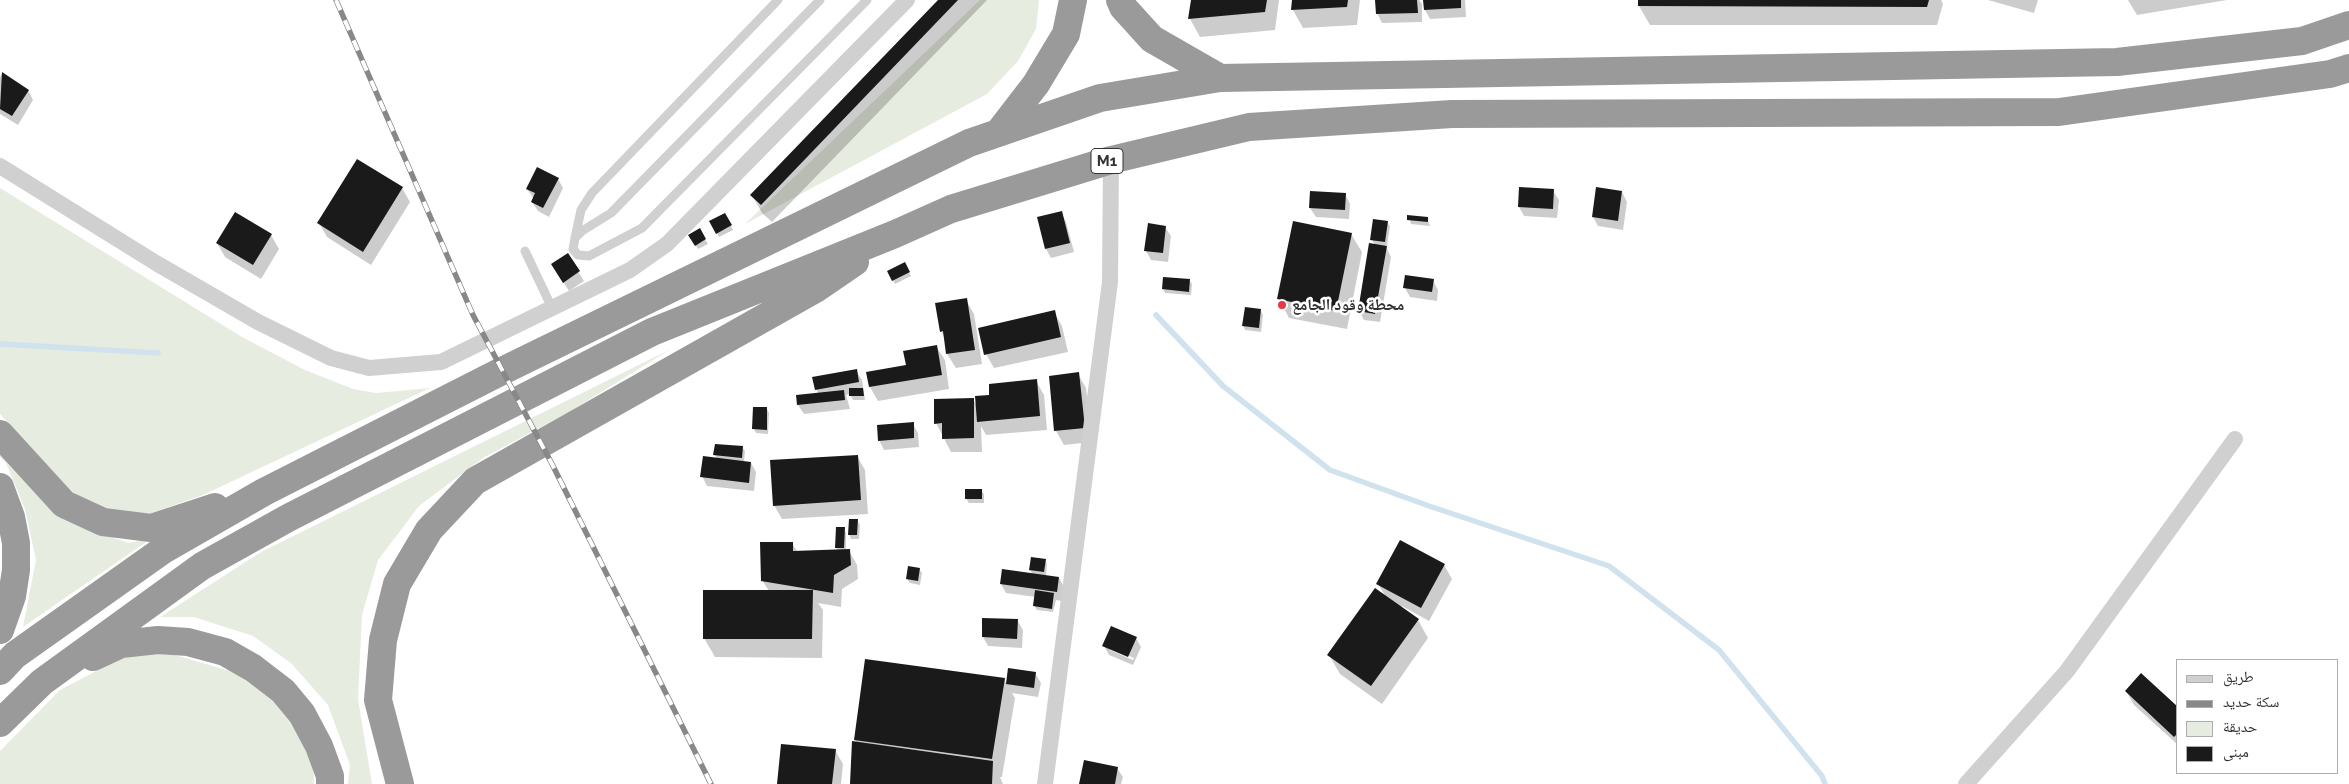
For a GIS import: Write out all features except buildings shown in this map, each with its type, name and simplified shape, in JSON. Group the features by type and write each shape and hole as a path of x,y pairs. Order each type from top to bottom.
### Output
{"highway":[{"path":"999,132 1036,84 1066,34 1073,0"},
{"path":"1120,0 1123,7 1152,39 1220,78"},
{"path":"0,671 23,650 163,550 264,492 604,321 969,143 1100,98 1220,78 2117,62 2302,41 2349,25"},
{"name":"M1","path":"0,723 42,682 202,566 288,518 652,332 895,234 950,209 1111,160 1249,127 1452,114 2059,112 2330,74 2349,68"},
{"path":"400,784 378,700 383,640 396,584 429,530 475,481 818,288 895,234"},
{"path":"0,434 64,504 103,522 151,528 264,492"},
{"path":"0,487 11,517 16,543 16,570 12,596 0,630"},
{"path":"42,682 121,644 158,640 188,642 225,652 253,668 283,691 302,714 319,746 330,776 330,784"}],"street":[{"path":"0,166 156,263 258,322 331,358 369,368 441,362 630,270 667,244 907,0"},
{"path":"1045,784 1110,282 1111,160"},
{"path":"1966,784 2067,671 2235,439"}],"lane":[{"path":"778,0 592,193 582,210 575,238 573,249 578,255 589,256 642,228 867,0"},
{"path":"575,238 582,231 611,213 820,0"},
{"path":"525,251 552,308"}],"green space":[{"path":"980,0 1039,0 1036,29 1018,61 987,94 745,224"},
{"path":"0,188 242,337 305,370 353,389 376,393 430,388 203,495 143,516 102,513 68,489 0,414"},
{"path":"671,349 569,412 483,458 419,506 378,560 362,615 358,699 372,784 348,784 350,765 328,705 291,663 253,636 194,617 160,617 261,552"},
{"path":"0,447 93,531 129,543 152,538 23,627 36,560 25,509 6,463 0,457"},
{"path":"161,651 237,673 286,707 313,749 314,784 0,784 0,751 60,690 123,657"}],"waterway":[{"path":"1156,315 1223,386 1330,470 1429,506 1609,566 1719,650 1822,776 1825,784"},
{"path":"0,344 158,353"}],"railway":[{"path":"336,0 473,315 552,464 711,784"}],"place":[{"name":"محطة وقود الجامع","path":"1282,305"}]}
